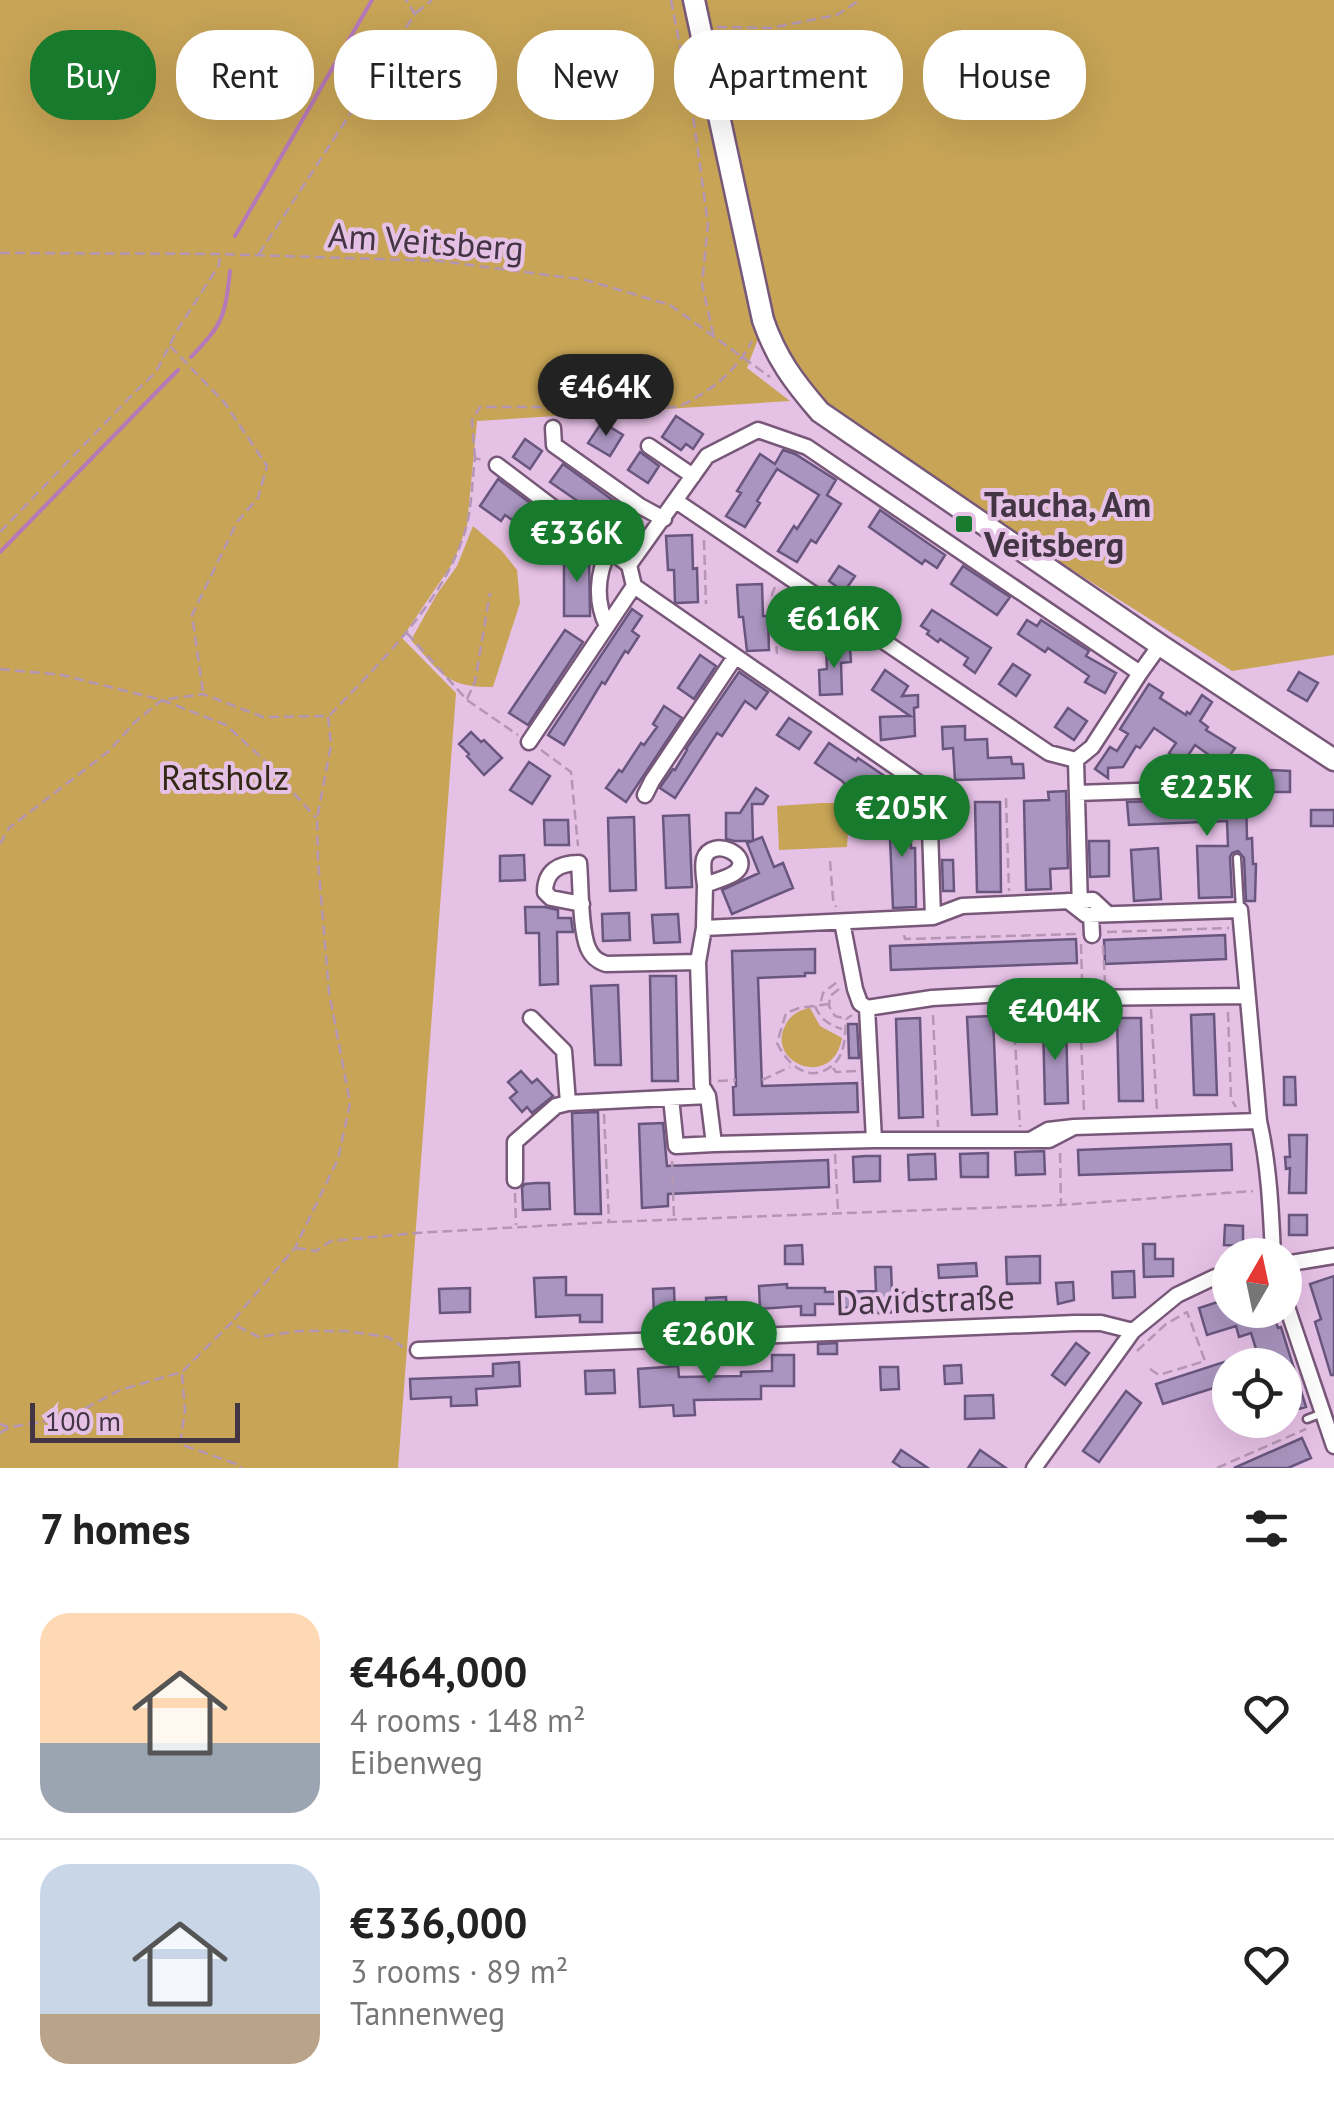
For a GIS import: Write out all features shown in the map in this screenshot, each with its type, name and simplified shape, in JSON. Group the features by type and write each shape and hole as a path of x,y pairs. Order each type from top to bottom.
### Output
{"street":[{"path":"694,0 764,320 779,359 820,412 1334,760"},
{"path":"552,428 554,445 664,519"},
{"path":"630,565 707,456 758,430 806,447 1140,673"},
{"path":"649,446 693,476"},
{"path":"496,465 630,565 634,586 529,742"},
{"path":"676,502 1049,753 1076,760"},
{"path":"608,550 599,570 600,610 608,626"},
{"path":"634,586 926,788 933,917"},
{"path":"1076,760 1092,747 1160,645"},
{"path":"646,795 734,657"},
{"path":"1076,760 1080,907 1092,936"},
{"path":"1076,792 1254,787"},
{"path":"582,904 550,898 545,892 550,871 566,863 579,863 585,939 596,960 606,964 698,962"},
{"path":"705,885 698,962 705,1089 714,1144"},
{"path":"704,928 933,917 962,906 1009,902 1080,907 1093,900 1108,914 1240,910 1242,997 1268,1175 1272,1238"},
{"path":"842,922 854,983 860,1003 866,1008 874,1140"},
{"path":"866,1008 932,998 1057,991 1081,998 1242,997"},
{"path":"531,1018 564,1051 568,1103"},
{"path":"515,1180 515,1142 556,1106 672,1098 705,1089"},
{"path":"672,1098 676,1146 1050,1140 1079,1127"},
{"path":"1026,1141 1048,1130 1079,1127 1258,1121"},
{"path":"1302,1261 1334,1256"},
{"path":"1034,1468 1133,1331 1177,1294 1212,1277"},
{"name":"Davidstraße","path":"418,1350 1075,1323 1133,1331"},
{"path":"1293,1328 1319,1415 1334,1446"}],"lane":[{"path":"1237,858 1240,910"}],"path":[{"path":"406,0 415,14"},
{"path":"258,256 415,14 432,0"},
{"path":"671,0 692,108 708,224 702,284 714,339"},
{"path":"700,26 770,28 837,15 860,0"},
{"name":"Am Veitsberg","path":"0,254 220,254 440,261 586,280 670,305 765,371 779,385"},
{"path":"0,532 156,372 218,264 220,254"},
{"path":"0,844 8,828 109,752 136,721 162,700 204,694 263,716 328,716 407,633 454,561 467,525 475,458 472,420 480,407 678,407 706,394 743,359 764,320"},
{"path":"170,346 224,402 267,466 258,498 237,522 192,614 204,694"},
{"path":"475,458 496,465"},
{"path":"706,604 704,541 715,528"},
{"path":"778,654 772,594 785,574"},
{"path":"467,700 475,682 490,593"},
{"path":"407,633 467,700 571,772 579,863"},
{"path":"0,669 62,675 162,700 226,725 318,819"},
{"path":"0,1433 10,1427 68,1418 120,1390 182,1372 230,1324 295,1248 338,1159 350,1103 329,992 318,861 318,819 332,745 328,716"},
{"path":"1006,798 1009,902"},
{"path":"830,861 833,898 842,922"},
{"path":"900,918 906,939 1080,934 1079,1127"},
{"path":"1106,998 1102,932 1231,928"},
{"path":"854,983 837,988 830,996 834,1016 846,1019 866,1008"},
{"path":"821,1004 823,993 831,985 854,983"},
{"path":"1012,994 1026,1141"},
{"path":"1237,1108 1230,1099 1227,1015 1242,997"},
{"path":"932,998 938,1141"},
{"path":"1150,998 1157,1124"},
{"path":"829,1004 786,1014 777,1043 791,1066 805,1072 820,1072 835,1064 844,1045 846,1019"},
{"path":"815,1005 826,1022 845,1029"},
{"path":"762,1080 791,1066"},
{"path":"831,1066 836,1072 870,1070"},
{"path":"705,1089 736,1080"},
{"path":"604,1102 609,1222"},
{"path":"1059,1136 1062,1204"},
{"path":"834,1141 838,1213"},
{"path":"674,1220 671,1148 676,1146"},
{"path":"515,1180 516,1227"},
{"path":"295,1248 316,1252 331,1241 396,1234 1062,1204 1258,1191"},
{"path":"1129,1354 1187,1312 1205,1361 1159,1375 1147,1367"},
{"path":"230,1324 259,1337 299,1331 346,1331 388,1337 407,1350 418,1350"},
{"path":"182,1372 185,1410 180,1444 241,1468"},
{"path":"1217,1468 1319,1415"},
{"path":"0,1424 10,1427"}],"green space":[{"name":"Ratsholz","path":"0,0 1334,0 1334,655 1232,671 936,484 841,419 802,381 772,324 724,120 903,120 903,30 674,30 674,120 711,120 761,331 747,368 790,401 477,421 467,525 454,561 402,638 456,693 398,1468 0,1468"},
{"path":"473,526 517,570 520,603 493,687 464,685 445,676 411,640 457,566"},
{"path":"850,803 847,847 779,850 777,806"},
{"path":"810,1008 820,1026 842,1038 836,1054 815,1067 792,1060 782,1040 789,1019"}],"building":[{"path":"676,416 703,434 693,449 686,444 681,450 662,437"},
{"path":"602,422 623,435 610,456 588,443"},
{"path":"525,439 542,451 530,469 513,457"},
{"path":"783,450 836,480 827,495 841,504 816,543 811,540 797,562 778,551 819,495 777,469 745,527 726,516 760,454 775,464"},
{"path":"640,452 659,466 648,483 628,470"},
{"path":"563,464 629,512 618,529 550,482"},
{"path":"498,479 561,526 549,543 505,515 501,521 480,506"},
{"path":"880,510 945,555 937,568 925,560 922,564 869,527"},
{"path":"692,535 698,602 677,603 674,570 668,570 666,536"},
{"path":"564,554 589,554 590,616 564,616"},
{"path":"839,566 855,576 844,592 829,581"},
{"path":"963,566 1010,597 997,615 951,584"},
{"path":"762,584 769,650 747,651 737,585"},
{"path":"875,589 890,600 879,615 864,605"},
{"path":"632,609 642,616 632,631 639,636 605,684 602,682 564,745 548,735"},
{"path":"932,610 991,648 975,673 964,665 968,658 940,639 938,642 921,626"},
{"path":"817,619 818,638 795,639 794,620"},
{"path":"1027,620 1037,626 1041,620 1089,651 1086,656 1116,673 1105,693 1085,682 1089,676 1048,648 1045,652 1018,634"},
{"path":"565,630 583,642 528,725 509,713"},
{"path":"850,648 851,662 841,663 842,694 820,695 819,670 827,669 826,649"},
{"path":"700,655 716,666 694,699 678,688"},
{"path":"1013,664 1030,675 1016,696 999,684"},
{"path":"885,670 908,686 902,696 918,695 918,707 914,708 915,736 881,740 880,717 910,716 872,690"},
{"path":"739,672 768,692 756,709 745,701 722,736 717,733 675,798 661,786"},
{"path":"1299,672 1318,683 1307,701 1288,690"},
{"path":"1149,684 1163,693 1160,698 1186,715 1202,695 1212,702 1200,721 1208,727 1206,730 1235,748 1223,765 1195,745 1183,763 1169,753 1176,743 1154,728 1123,767 1108,768 1108,778 1095,769 1110,747 1117,751 1128,734 1120,729"},
{"path":"664,706 682,718 626,802 606,788 657,727 653,724"},
{"path":"1068,708 1087,721 1074,740 1055,727"},
{"path":"789,718 811,732 799,749 777,735"},
{"path":"965,726 965,740 987,739 988,758 1011,757 1012,764 1023,764 1024,778 955,780 953,748 943,749 942,727"},
{"path":"471,732 502,758 484,775 459,744"},
{"path":"829,743 889,779 877,797 863,788 858,795 853,791 851,795 842,789 842,781 815,763"},
{"path":"529,762 550,776 532,804 510,790"},
{"path":"1271,770 1290,771 1290,792 1271,792"},
{"path":"756,788 768,796 763,804 752,804 753,841 726,839 726,813 740,813"},
{"path":"1066,791 1068,868 1050,869 1051,889 1026,890 1024,801 1049,800 1048,792"},
{"path":"1246,798 1247,839 1252,838 1256,864 1255,901 1246,901 1244,858 1238,851 1230,857 1232,897 1199,898 1197,846 1228,846 1227,821 1129,825 1127,802"},
{"path":"975,802 1000,802 1001,892 977,892"},
{"path":"1311,810 1334,810 1334,826 1311,826"},
{"path":"910,812 916,907 893,908 886,813"},
{"path":"689,815 692,887 666,888 663,816"},
{"path":"634,817 636,890 610,891 608,818"},
{"path":"544,820 568,820 569,845 545,845"},
{"path":"762,837 774,867 783,863 793,888 732,914 722,890 759,873 747,843"},
{"path":"1089,841 1109,841 1109,876 1090,877"},
{"path":"1158,848 1161,899 1134,901 1131,850"},
{"path":"524,855 525,880 500,881 500,856"},
{"path":"942,860 953,860 954,891 943,891"},
{"path":"525,907 558,910 558,918 571,918 573,932 557,932 558,984 540,985 539,933 526,933"},
{"path":"629,913 630,940 603,941 602,914"},
{"path":"678,914 680,942 654,943 652,915"},
{"path":"1225,935 1226,959 1105,964 1104,940"},
{"path":"1076,939 1077,963 891,970 890,946"},
{"path":"815,949 815,973 758,978 762,1086 857,1083 858,1112 734,1115 732,951"},
{"path":"650,976 676,976 678,1081 652,1081"},
{"path":"618,985 621,1065 595,1065 591,986"},
{"path":"1214,1014 1217,1095 1194,1095 1191,1015"},
{"path":"993,1016 997,1114 972,1115 967,1017"},
{"path":"920,1018 923,1117 899,1118 896,1019"},
{"path":"1117,1018 1141,1018 1143,1101 1119,1101"},
{"path":"1043,1022 1066,1022 1068,1103 1045,1104"},
{"path":"848,1024 857,1024 859,1058 849,1058"},
{"path":"521,1071 532,1083 537,1079 553,1096 532,1113 527,1107 522,1112 510,1098 517,1092 508,1082"},
{"path":"1284,1077 1295,1077 1296,1105 1284,1105"},
{"path":"598,1112 601,1214 575,1214 572,1113"},
{"path":"663,1123 667,1166 828,1160 829,1187 668,1194 668,1206 642,1208 639,1124"},
{"path":"1289,1135 1307,1135 1306,1193 1289,1193 1290,1168 1286,1169 1285,1157 1290,1157"},
{"path":"1231,1144 1232,1170 1079,1175 1078,1150"},
{"path":"1044,1151 1045,1174 1016,1175 1015,1152"},
{"path":"988,1153 988,1177 961,1177 960,1154"},
{"path":"935,1154 936,1179 909,1180 908,1155"},
{"path":"880,1156 880,1181 854,1182 853,1157"},
{"path":"549,1183 550,1209 523,1210 522,1187"},
{"path":"1289,1215 1307,1215 1307,1235 1289,1235"},
{"path":"1225,1225 1243,1226 1243,1238 1224,1238"},
{"path":"1143,1244 1155,1244 1155,1259 1173,1259 1173,1276 1144,1277"},
{"path":"802,1245 803,1264 785,1264 785,1246"},
{"path":"1040,1256 1040,1283 1007,1284 1006,1257"},
{"path":"976,1263 977,1276 939,1278 938,1265"},
{"path":"875,1267 891,1267 892,1293 929,1292 930,1310 866,1314 866,1308 815,1304 815,1315 801,1315 801,1306 760,1309 759,1286 787,1284 787,1288 825,1288 825,1292 876,1291"},
{"path":"1134,1271 1135,1297 1113,1298 1112,1272"},
{"path":"1334,1276 1331,1375 1315,1322 1321,1319 1310,1284"},
{"path":"566,1277 566,1295 602,1295 602,1322 580,1322 580,1315 536,1317 534,1278"},
{"path":"1073,1282 1074,1300 1058,1304 1056,1283"},
{"path":"470,1288 470,1312 440,1313 439,1289"},
{"path":"674,1288 675,1317 654,1318 653,1289"},
{"path":"726,1297 727,1316 708,1317 706,1298"},
{"path":"1212,1304 1212,1328 1230,1328 1207,1335 1199,1308"},
{"path":"1237,1328 1281,1328 1288,1348 1256,1348 1251,1333 1239,1337"},
{"path":"837,1343 837,1354 818,1354 818,1344"},
{"path":"1076,1343 1089,1353 1065,1385 1052,1375"},
{"path":"772,1355 794,1355 794,1386 761,1386 761,1399 694,1400 695,1415 674,1416 673,1405 640,1407 638,1369 678,1366 679,1377 741,1376 741,1372 772,1371"},
{"path":"519,1362 520,1386 476,1389 477,1405 451,1406 451,1397 411,1399 410,1379 493,1376 493,1364"},
{"path":"961,1365 962,1383 945,1384 944,1366"},
{"path":"1212,1366 1212,1389 1163,1404 1156,1384"},
{"path":"880,1367 898,1367 899,1389 881,1390"},
{"path":"614,1370 615,1393 586,1394 585,1371"},
{"path":"1126,1391 1141,1403 1099,1462 1083,1451"},
{"path":"993,1395 994,1418 965,1419 965,1396"},
{"path":"1302,1438 1311,1458 1288,1468 1234,1468"},
{"path":"901,1450 928,1468 902,1468 893,1462"},
{"path":"980,1450 1006,1468 968,1468"}],"waterway":[{"path":"235,236 372,0"},
{"path":"191,357 221,319 230,271"},
{"path":"0,552 178,370"}],"place":[{"name":"Taucha, Am Veitsberg","path":"964,524"}]}
